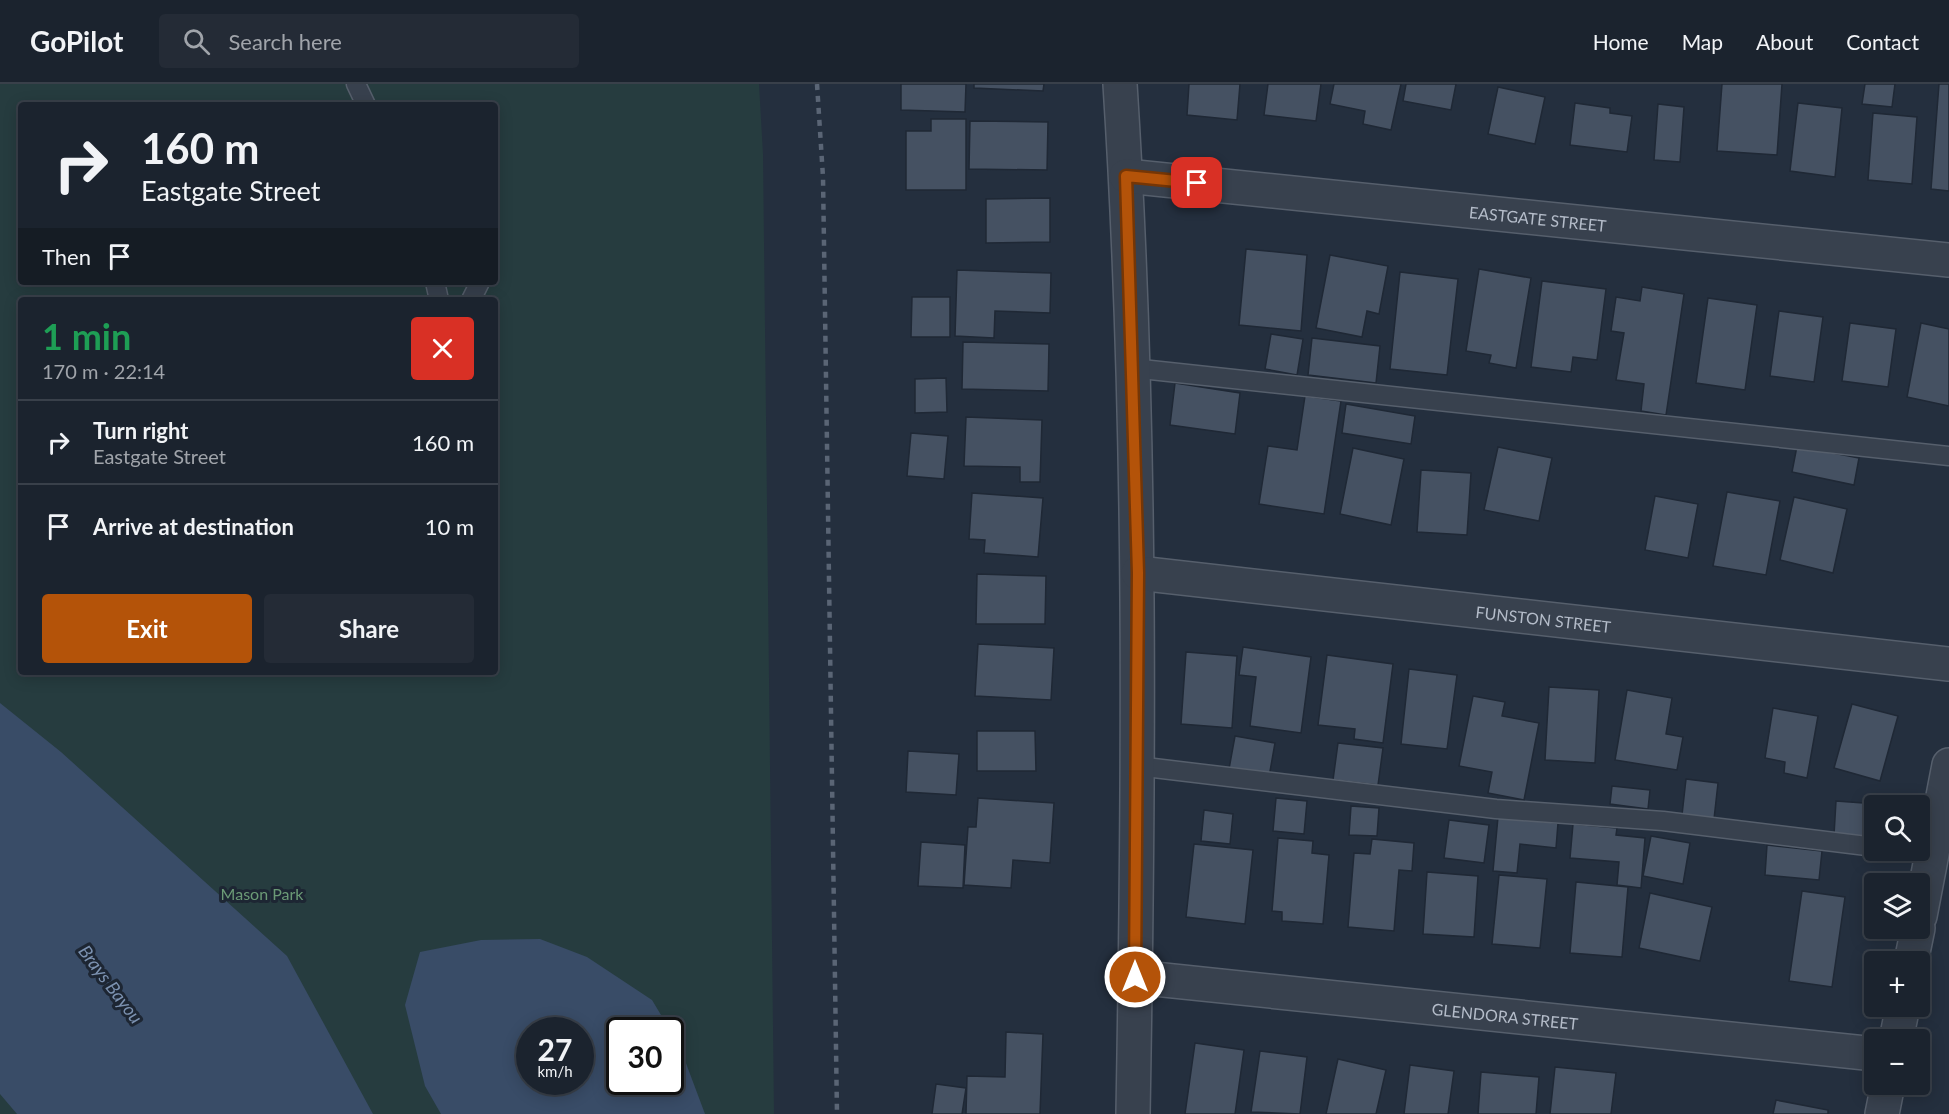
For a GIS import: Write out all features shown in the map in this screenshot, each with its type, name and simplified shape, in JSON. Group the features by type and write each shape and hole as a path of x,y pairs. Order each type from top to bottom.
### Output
{"street":[{"path":"1120,84 1126,176 1138,573 1133,1114"},
{"name":"EASTGATE STREET","path":"1126,176 1949,260"},
{"name":"FUNSTON STREET","path":"1138,573 1949,664"},
{"path":"1930,822 1949,765"},
{"name":"GLENDORA STREET","path":"1135,977 1864,1053"},
{"path":"1882,1114 1886,1095"}],"lane":[{"path":"356,84 365,102"},
{"path":"1132,368 1949,456"},
{"path":"1137,766 1496,809 1663,820 1864,846"}],"green space":[{"name":"Mason Park","path":"0,84 759,84 763,154 774,1114 0,1114"}],"water":[{"name":"Brays Bayou","path":"0,703 61,752 287,956 373,1114 17,1114 0,1094"},
{"path":"540,939 587,957 652,1000 662,1017 606,1017 606,1095 684,1095 684,1058 705,1114 441,1114 425,1086 405,1005 420,952 481,940"}],"building":[{"path":"901,84 966,84 965,112 901,110"},
{"path":"974,84 1044,84 1043,91 974,88"},
{"path":"1189,84 1240,84 1237,120 1187,115"},
{"path":"1268,84 1321,84 1316,121 1264,115"},
{"path":"1334,84 1401,84 1391,130 1363,124 1365,111 1330,104"},
{"path":"1406,84 1456,84 1451,110 1403,101"},
{"path":"1722,84 1782,84 1777,155 1717,151"},
{"path":"1865,84 1895,84 1892,107 1862,104"},
{"path":"1939,84 1949,84 1949,191 1931,189"},
{"path":"1498,87 1545,97 1535,144 1488,134"},
{"path":"1575,103 1610,108 1610,113 1632,116 1627,152 1570,145"},
{"path":"1798,103 1842,108 1835,177 1790,171"},
{"path":"1658,104 1684,107 1680,162 1654,160"},
{"path":"1873,113 1917,117 1912,184 1868,180"},
{"path":"931,119 966,119 966,190 906,190 906,131 931,131"},
{"path":"970,121 1048,122 1047,170 969,169"},
{"path":"1050,198 1050,242 986,243 986,199"},
{"path":"1246,249 1307,255 1301,331 1239,325"},
{"path":"1330,255 1388,266 1379,314 1367,311 1362,337 1316,328"},
{"path":"1479,269 1531,278 1516,368 1489,363 1491,355 1466,351"},
{"path":"957,270 1051,273 1050,313 995,311 994,338 955,336"},
{"path":"1400,272 1458,279 1447,375 1390,369"},
{"path":"1542,281 1606,289 1597,360 1573,357 1571,372 1531,367"},
{"path":"1642,287 1684,294 1666,415 1641,411 1644,384 1616,380 1624,333 1611,331 1616,297 1640,301"},
{"path":"912,297 950,297 950,337 911,337"},
{"path":"1708,298 1757,305 1745,390 1696,383"},
{"path":"1779,311 1823,317 1814,382 1770,376"},
{"path":"1850,323 1896,329 1888,387 1842,381"},
{"path":"1921,323 1949,329 1949,406 1907,397"},
{"path":"1271,334 1303,339 1297,375 1265,369"},
{"path":"1312,338 1380,346 1376,383 1308,375"},
{"path":"963,342 1049,344 1048,391 962,389"},
{"path":"946,378 947,412 915,413 915,379"},
{"path":"1175,383 1240,393 1235,434 1170,425"},
{"path":"1305,396 1341,401 1324,514 1259,504 1268,446 1297,450"},
{"path":"1346,404 1415,416 1411,444 1342,433"},
{"path":"966,417 1042,420 1040,482 1020,482 1020,467 964,466"},
{"path":"911,433 948,436 944,479 907,476"},
{"path":"1797,446 1859,458 1854,485 1792,472"},
{"path":"1498,447 1552,458 1539,521 1484,510"},
{"path":"1353,448 1404,459 1391,525 1340,514"},
{"path":"1421,470 1471,473 1467,535 1417,532"},
{"path":"1727,492 1780,501 1766,575 1713,566"},
{"path":"972,493 1043,498 1038,557 984,553 985,540 969,539"},
{"path":"1655,496 1698,504 1688,558 1645,550"},
{"path":"1794,497 1847,509 1833,573 1780,560"},
{"path":"977,574 1046,576 1045,624 976,624"},
{"path":"978,644 1054,648 1051,700 975,696"},
{"path":"1243,647 1311,657 1301,733 1250,726 1256,677 1239,675"},
{"path":"1186,652 1237,656 1232,728 1181,724"},
{"path":"1327,655 1393,664 1383,743 1354,739 1355,729 1318,725"},
{"path":"1409,669 1457,675 1447,749 1401,744"},
{"path":"1549,687 1599,690 1595,763 1545,760"},
{"path":"1627,690 1672,698 1666,734 1683,737 1677,770 1615,760"},
{"path":"1473,696 1505,702 1502,716 1539,723 1524,800 1488,793 1492,772 1459,766"},
{"path":"1852,704 1898,716 1880,781 1834,768"},
{"path":"1773,708 1818,716 1807,778 1784,773 1785,762 1765,758"},
{"path":"977,731 1035,731 1036,771 977,771"},
{"path":"1235,736 1275,743 1269,777 1229,769"},
{"path":"1338,743 1383,748 1378,785 1333,780"},
{"path":"908,751 959,754 956,795 906,792"},
{"path":"1686,779 1718,783 1714,819 1682,815"},
{"path":"1612,786 1650,790 1648,809 1610,804"},
{"path":"978,798 1054,803 1050,863 1013,860 1011,888 964,885 968,827 976,827"},
{"path":"1276,798 1307,801 1304,834 1273,831"},
{"path":"1836,801 1864,803 1864,836 1834,835"},
{"path":"1351,806 1379,808 1377,836 1349,835"},
{"path":"1204,810 1233,814 1230,844 1201,841"},
{"path":"1498,817 1558,823 1556,848 1520,844 1517,873 1493,871"},
{"path":"1449,820 1489,825 1484,863 1444,858"},
{"path":"1573,824 1617,828 1616,835 1645,838 1641,888 1617,885 1619,862 1570,858"},
{"path":"1651,836 1690,843 1683,884 1643,876"},
{"path":"1278,838 1313,841 1312,853 1329,855 1323,924 1282,921 1282,912 1272,911"},
{"path":"1372,839 1414,843 1412,871 1399,870 1394,931 1348,927 1354,853 1370,854"},
{"path":"921,842 965,845 963,888 918,886"},
{"path":"1194,844 1253,850 1245,924 1186,917"},
{"path":"1767,845 1822,851 1819,880 1765,875"},
{"path":"1427,872 1478,876 1474,937 1423,934"},
{"path":"1499,875 1547,879 1540,948 1492,944"},
{"path":"1576,882 1628,887 1622,957 1570,953"},
{"path":"1802,891 1845,897 1832,987 1789,981"},
{"path":"1650,893 1712,907 1700,961 1639,948"},
{"path":"1006,1032 1043,1034 1040,1114 966,1114 967,1076 1005,1077"},
{"path":"1195,1043 1244,1050 1235,1114 1185,1114"},
{"path":"1260,1051 1307,1057 1300,1114 1251,1112"},
{"path":"1338,1059 1386,1070 1376,1114 1326,1114"},
{"path":"1410,1065 1454,1071 1448,1114 1404,1114"},
{"path":"1555,1067 1616,1073 1611,1114 1550,1114"},
{"path":"1481,1072 1539,1077 1536,1114 1478,1114"},
{"path":"936,1084 966,1088 962,1114 932,1114"},
{"path":"1776,1100 1828,1110 1828,1114 1773,1114"}],"railway":[{"path":"817,84 823,177 837,1114"}],"route":[{"path":"1135,977 1138,573 1126,176 1197,183"}]}
